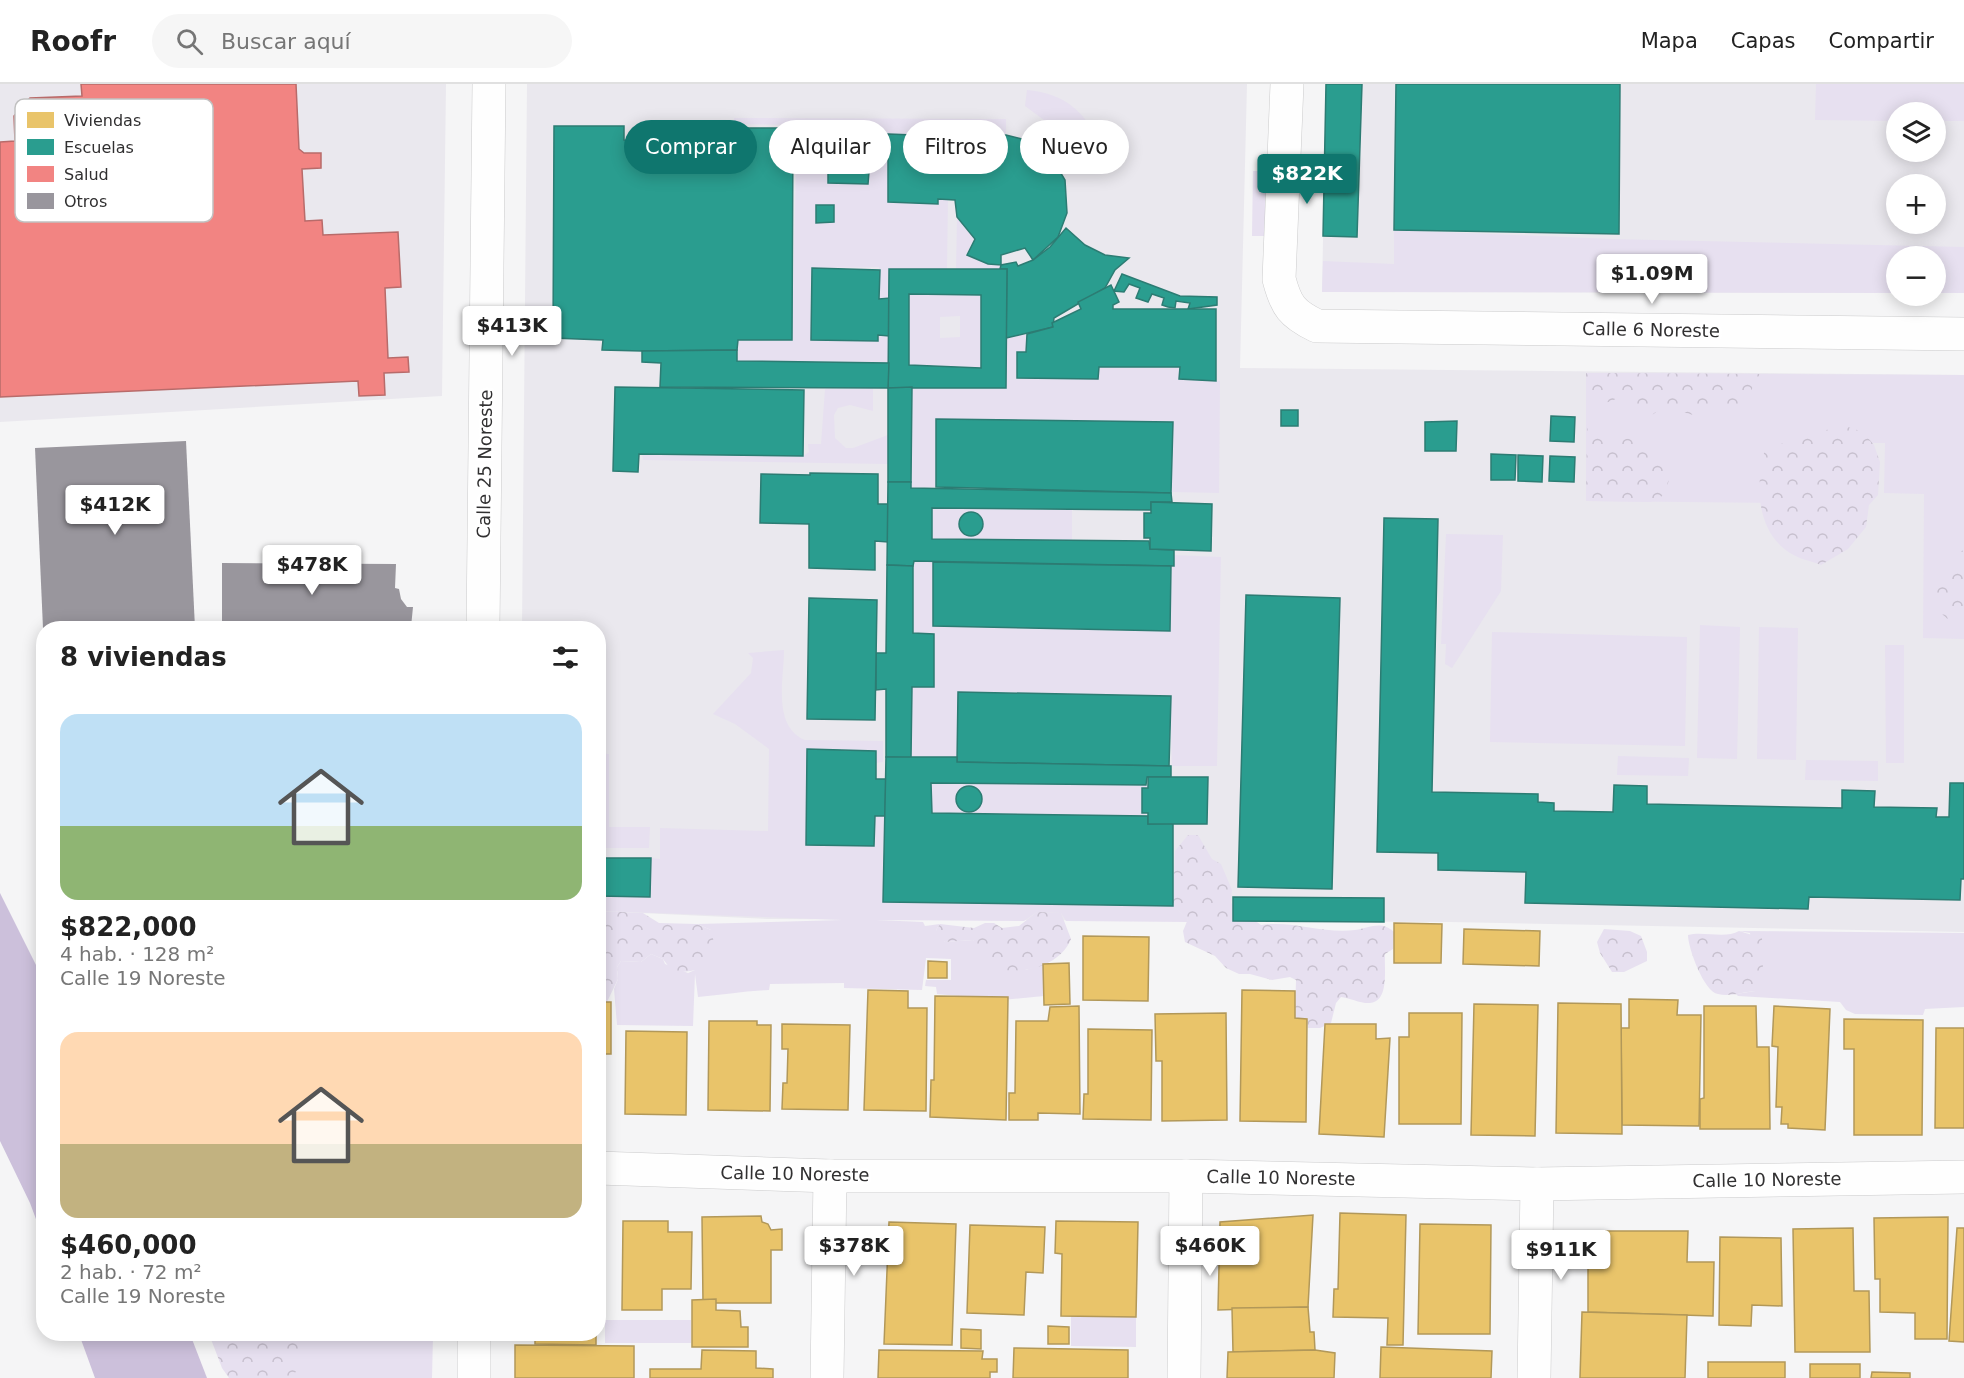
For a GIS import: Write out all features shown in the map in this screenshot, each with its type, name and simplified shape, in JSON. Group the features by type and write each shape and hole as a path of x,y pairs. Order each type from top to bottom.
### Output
{"street":[{"name":"Calle 25 Noreste","path":"483,621 489,84"},
{"name":"Calle 6 Noreste","path":"1287,84 1279,279 1285,303 1301,318 1317,326 1964,334"},
{"name":"Calle 10 Noreste","path":"606,1168 830,1176 1186,1176 1537,1184 1964,1177"},
{"path":"827,1378 830,1176"},
{"path":"1184,1378 1186,1176"},
{"path":"1534,1378 1537,1184"},
{"path":"474,1341 474,1378"}],"shaded area":[{"path":"0,84 446,84 442,396 0,422"},
{"path":"527,84 1247,84 1240,368 1964,375 1964,932 1450,922 767,919 606,911 606,621 522,621"},
{"path":"1326,84 1964,84 1964,293 1946,293 1946,246 1886,246 1886,293 1322,292"},
{"path":"0,893 36,965 36,1219 0,1141"},
{"path":"82,1341 193,1341 207,1378 95,1378"}],"green space":[{"path":"1816,84 1964,84 1964,121 1946,121 1946,102 1886,102 1886,121 1815,120"},
{"path":"1027,90 1053,95 1074,107 1085,120 1044,120 1025,106"},
{"path":"734,118 1006,119 903,120 903,136 891,134 891,120 769,120 769,125 757,124 757,120 734,120"},
{"path":"1253,171 1266,171 1265,236 1252,236"},
{"path":"796,174 829,174 828,183 868,184 869,174 888,174 888,201 938,204 938,199 948,199 947,269 889,269 890,298 879,299 879,267 812,268 811,339 877,341 878,335 889,336 889,363 737,361 738,340 792,339","holes":["816,205 834,205 834,223 816,222"]},
{"path":"957,217 975,239 967,255 988,264 1001,265 1000,269 956,269"},
{"path":"1394,230 1612,239 1920,246 1886,246 1886,293 1322,292 1323,261 1394,264"},
{"path":"1946,247 1964,247 1964,293 1946,293"},
{"path":"909,294 981,295 981,368 909,365","holes":["960,316 960,337 940,338 940,317"]},
{"path":"1027,334 1026,352 1017,352 1017,378 1098,379 1099,367 1180,367 1180,379 1220,381 1219,493 1172,492 1172,422 937,419 936,487 911,488 912,387 1006,388 1006,338"},
{"path":"1586,373 1964,375 1964,639 1923,638 1924,494 1884,493 1885,443 1788,443 1787,503 1586,501"},
{"path":"1586,373 1760,374 1747,397 1734,406 1696,416 1664,406 1642,418 1635,413 1621,394 1609,402 1604,402 1595,400 1586,394"},
{"path":"873,388 873,411 850,405 838,408 834,415 835,438 846,448 853,448 888,435 888,464 643,460 642,454 803,456 809,452 808,444 821,444 825,389"},
{"path":"1587,423 1597,423 1615,441 1631,438 1661,456 1664,459 1662,465 1669,480 1664,495 1651,502 1586,501"},
{"path":"1845,426 1863,432 1874,445 1880,462 1878,495 1869,505 1866,527 1848,549 1821,565 1790,553 1778,544 1770,532 1761,505 1762,460 1766,446 1795,442 1812,433"},
{"path":"932,508 1072,510 1072,540 932,539","holes":["970,511 978,513 984,524 982,531 971,536 961,531 959,524 961,517"]},
{"path":"1446,534 1503,535 1501,591 1452,668 1445,664 1446,644 1441,644"},
{"path":"1964,549 1964,626 1943,615 1933,592 1955,558"},
{"path":"1172,555 1221,557 1217,766 1172,766 1170,696 958,692 957,757 911,758 912,687 934,686 934,635 913,633 914,561 933,562 933,626 1170,631"},
{"path":"1700,625 1740,627 1737,759 1697,758"},
{"path":"1759,627 1798,628 1796,760 1757,759"},
{"path":"1492,632 1687,637 1685,746 1490,742"},
{"path":"1885,645 1904,645 1904,763 1886,763"},
{"path":"784,650 782,701 784,713 795,733 805,740 883,741 883,762 876,763 876,751 807,749 806,844 874,846 875,816 885,816 883,902 1173,906 1188,919 1187,922 1066,921 1061,913 1037,912 1024,921 876,920 923,922 925,926 940,924 936,930 945,942 973,940 1026,970 1043,964 1044,996 1002,1000 937,994 936,987 925,986 926,980 951,980 951,959 926,958 922,990 844,988 844,983 770,984 769,990 698,997 695,974 693,1026 617,1025 614,989 618,979 617,967 621,961 641,962 651,954 663,959 665,964 688,973 695,970 711,930 697,924 842,920 606,911 606,890 651,858 660,859 660,828 768,831 769,749 735,724 713,714 751,673 753,658 748,653"},
{"path":"606,754 609,754 609,827 650,827 649,848 606,848"},
{"path":"1618,756 1689,758 1688,776 1617,775"},
{"path":"1806,760 1878,761 1878,781 1805,780"},
{"path":"931,783 1148,785 1148,788 1142,788 1142,813 1148,816 932,813","holes":["968,786 979,791 982,799 980,805 973,811 962,809 957,801 959,791"]},
{"path":"1188,835 1198,835 1212,859 1221,864 1232,890 1231,903 1261,925 1285,924 1343,931 1385,926 1394,932 1393,949 1385,954 1384,988 1379,999 1367,1003 1341,997 1336,1003 1331,1023 1320,1028 1308,1028 1307,1019 1295,1018 1296,980 1290,977 1272,980 1250,974 1239,974 1226,968 1215,956 1185,942 1183,931 1188,919 1173,906 1175,851"},
{"path":"606,911 643,913 659,923 697,924 711,930 713,950 711,958 706,964 692,971 672,971 663,959 651,954 641,962 621,961 617,967 618,979 607,1002"},
{"path":"1037,912 1061,913 1071,939 1065,950 1055,958 1031,969 1017,971 991,967 979,962 976,951 978,945 973,940 945,942 938,937 936,930 940,924 974,928 985,923 994,923 1002,928 1019,926"},
{"path":"1604,929 1630,931 1641,936 1647,952 1647,961 1624,972 1612,972 1600,953 1597,942"},
{"path":"1739,931 1964,933 1964,1007 1925,1009 1923,1015 1855,1014 1846,1010 1840,1002 1738,996 1736,994 1755,991 1750,933"},
{"path":"1739,931 1762,938 1763,970 1755,991 1732,995 1718,994 1707,986 1702,978 1688,935 1728,934"},
{"path":"1071,1316 1136,1317 1136,1347 1071,1346"},
{"path":"606,1320 691,1320 691,1343 605,1343"},
{"path":"212,1341 298,1341 301,1365 291,1378 229,1378 222,1368"},
{"path":"271,1341 433,1341 432,1378 271,1378"}],"building: Viviendas":[{"path":"1394,923 1442,924 1441,963 1394,963"},
{"path":"1464,929 1540,931 1539,966 1463,964"},
{"path":"1083,936 1149,937 1148,1001 1083,1000"},
{"path":"928,961 947,962 947,978 928,978"},
{"path":"1069,963 1070,1004 1044,1005 1043,964"},
{"path":"868,990 908,991 908,1008 927,1008 926,1111 864,1110"},
{"path":"1242,990 1295,991 1295,1018 1307,1019 1306,1122 1240,1121"},
{"path":"935,996 1008,997 1006,1120 930,1117 931,1080 934,1080"},
{"path":"1629,999 1678,1000 1677,1015 1701,1015 1699,1126 1622,1125 1621,1028 1629,1028"},
{"path":"606,1002 611,1002 611,1054 606,1054"},
{"path":"1558,1003 1621,1004 1622,1134 1556,1133"},
{"path":"1474,1004 1538,1005 1535,1136 1471,1135"},
{"path":"1079,1006 1080,1114 1038,1113 1038,1120 1009,1120 1009,1093 1015,1093 1016,1021 1048,1021 1050,1007"},
{"path":"1704,1006 1756,1006 1757,1047 1769,1047 1770,1129 1700,1129 1700,1099 1704,1098"},
{"path":"1774,1006 1830,1009 1825,1130 1788,1128 1788,1124 1781,1124 1782,1107 1776,1107 1778,1047 1772,1046"},
{"path":"1226,1013 1227,1120 1162,1121 1162,1061 1156,1061 1155,1014"},
{"path":"1409,1013 1462,1013 1461,1124 1399,1124 1399,1037 1409,1037"},
{"path":"1844,1019 1923,1020 1922,1135 1854,1135 1854,1049 1844,1049"},
{"path":"709,1021 757,1021 757,1025 771,1025 770,1111 708,1110"},
{"path":"782,1024 850,1025 848,1110 782,1109 783,1083 787,1083 788,1049 782,1049"},
{"path":"1325,1024 1376,1024 1376,1039 1390,1038 1384,1137 1319,1134"},
{"path":"1936,1028 1964,1028 1964,1128 1935,1128"},
{"path":"1088,1029 1152,1030 1151,1120 1083,1119 1084,1094 1088,1094"},
{"path":"626,1031 687,1032 686,1115 625,1114"},
{"path":"1340,1213 1406,1215 1403,1345 1387,1345 1388,1318 1333,1317 1334,1289 1338,1289"},
{"path":"1313,1215 1308,1307 1218,1310 1220,1222"},
{"path":"761,1216 762,1222 768,1224 771,1230 782,1229 782,1250 771,1250 771,1303 703,1303 702,1217"},
{"path":"1948,1217 1947,1339 1915,1339 1915,1313 1880,1312 1880,1279 1875,1279 1874,1218"},
{"path":"623,1221 668,1221 668,1232 692,1232 691,1289 662,1289 662,1310 622,1310"},
{"path":"1056,1221 1138,1222 1136,1317 1061,1316 1062,1254 1055,1253"},
{"path":"889,1222 956,1224 952,1345 884,1344"},
{"path":"1420,1224 1491,1225 1490,1334 1418,1334"},
{"path":"970,1225 1045,1227 1043,1273 1026,1272 1024,1315 967,1313"},
{"path":"1853,1228 1854,1291 1869,1291 1870,1352 1795,1352 1793,1229"},
{"path":"1957,1228 1964,1228 1964,1342 1949,1341"},
{"path":"1583,1231 1688,1231 1687,1262 1714,1262 1713,1316 1588,1312 1588,1258 1584,1258"},
{"path":"1720,1237 1781,1238 1782,1306 1752,1305 1751,1326 1719,1325"},
{"path":"716,1299 716,1310 740,1311 741,1327 748,1327 748,1347 692,1347 692,1300"},
{"path":"1308,1307 1310,1332 1314,1332 1315,1350 1233,1352 1232,1308"},
{"path":"1582,1312 1687,1315 1685,1378 1580,1378"},
{"path":"1048,1326 1069,1327 1069,1344 1048,1344"},
{"path":"961,1329 981,1330 981,1349 961,1348"},
{"path":"535,1341 596,1341 596,1345 535,1344"},
{"path":"515,1345 634,1346 634,1378 515,1378"},
{"path":"1381,1347 1492,1351 1491,1378 1380,1378"},
{"path":"1014,1348 1128,1350 1128,1378 1013,1378"},
{"path":"702,1350 756,1351 756,1368 773,1369 773,1378 650,1378 650,1369 701,1369"},
{"path":"879,1350 983,1351 982,1359 997,1359 997,1372 990,1372 990,1378 878,1378"},
{"path":"1315,1350 1335,1353 1334,1378 1227,1378 1228,1352"},
{"path":"1708,1362 1785,1362 1785,1378 1708,1378"},
{"path":"1810,1364 1860,1364 1860,1378 1810,1378"},
{"path":"1872,1372 1910,1373 1910,1378 1871,1378"}],"building: Escuelas":[{"path":"1326,84 1362,84 1357,237 1323,236"},
{"path":"1396,84 1620,84 1619,234 1394,230"},
{"path":"554,126 624,126 624,174 757,174 757,128 769,128 769,174 793,174 792,340 738,340 737,350 642,351 602,350 603,340 553,338"},
{"path":"891,134 903,135 903,174 1008,174 1008,136 1020,138 1020,174 1061,174 1065,180 1067,213 1058,237 1033,260 1025,248 1001,255 1001,265 988,264 967,255 975,239 957,217 955,200 938,199 938,204 888,202"},
{"path":"828,174 869,174 868,184 828,183"},
{"path":"816,205 834,205 834,222 816,223"},
{"path":"1066,228 1085,245 1105,255 1129,258 1115,270 1105,288 1054,318 1053,327 1006,338 1007,269 1000,269 1001,265 1016,262 1018,266 1033,260 1050,247"},
{"path":"812,268 880,270 879,299 890,298 889,336 878,335 878,341 811,340"},
{"path":"889,269 1007,269 1006,388 888,388","holes":["909,294 981,295 981,368 909,365"]},
{"path":"1122,274 1180,296 1217,297 1217,305 1188,309 1190,303 1176,301 1175,308 1168,307 1162,305 1164,298 1152,294 1148,302 1136,298 1140,288 1129,284 1124,292 1114,291"},
{"path":"1111,285 1119,302 1113,305 1113,309 1216,309 1216,381 1179,379 1180,367 1099,367 1098,379 1017,378 1017,352 1026,352 1027,334 1053,327 1052,323 1081,309 1078,302"},
{"path":"737,350 737,361 889,363 888,388 660,387 661,363 642,362 642,351"},
{"path":"615,387 804,390 803,456 639,454 638,472 613,471"},
{"path":"912,387 911,482 888,482 888,388"},
{"path":"1281,410 1298,410 1298,426 1281,426"},
{"path":"1551,416 1575,417 1574,442 1550,441"},
{"path":"936,419 1173,422 1171,493 936,487"},
{"path":"1457,421 1456,451 1425,451 1425,422"},
{"path":"1491,454 1516,455 1515,480 1491,480"},
{"path":"1518,455 1543,456 1542,482 1518,481"},
{"path":"1550,456 1575,457 1574,482 1549,481"},
{"path":"810,473 878,474 878,504 888,504 888,542 875,541 875,570 809,568 809,524 760,523 761,474 810,475"},
{"path":"888,482 911,482 911,488 1171,493 1172,502 1151,502 1151,510 932,508 932,539 1149,541 1150,549 1174,550 1174,566 914,561 913,566 887,565"},
{"path":"1151,502 1212,504 1211,551 1150,549 1150,538 1144,538 1144,513 1151,513"},
{"path":"971,512 980,515 983,524 980,533 971,536 962,533 959,524 962,515"},
{"path":"1384,518 1438,519 1432,792 1538,794 1538,802 1554,803 1554,811 1613,812 1614,785 1647,786 1647,804 1842,808 1842,790 1875,791 1874,807 1937,808 1936,817 1949,817 1950,783 1964,783 1964,879 1961,879 1960,900 1809,897 1808,909 1525,903 1526,872 1438,870 1438,853 1377,852"},
{"path":"933,562 1171,566 1170,631 933,626"},
{"path":"887,565 913,566 913,633 934,634 934,687 912,687 911,758 886,757 886,689 876,690 876,653 886,653"},
{"path":"1246,595 1340,598 1332,889 1238,887"},
{"path":"809,598 877,600 875,720 807,719"},
{"path":"958,692 1171,696 1169,766 957,762"},
{"path":"807,749 876,751 876,779 886,779 885,816 875,816 874,846 806,845"},
{"path":"886,757 957,757 957,762 1171,766 1171,777 1147,777 1146,785 931,783 932,813 1148,816 1148,824 1173,823 1173,906 883,902"},
{"path":"1148,777 1208,777 1207,824 1148,824 1148,813 1142,813 1142,788 1148,788"},
{"path":"969,786 978,790 982,799 978,808 969,812 960,808 956,799 960,790"},
{"path":"606,858 651,858 650,897 606,896"},
{"path":"1233,897 1384,898 1384,922 1233,921"}],"building: Salud":[{"path":"81,84 296,84 299,149 304,153 321,153 321,168 302,169 305,221 322,220 323,235 398,232 401,287 385,288 388,358 408,357 409,372 384,373 385,395 359,396 358,381 0,397 0,142 15,141 15,222 213,222 213,99 29,99 82,96"}],"building: Otros":[{"path":"186,441 195,621 43,621 35,448"},
{"path":"222,563 396,564 395,588 399,589 401,599 407,607 413,607 412,621 222,621"}]}
